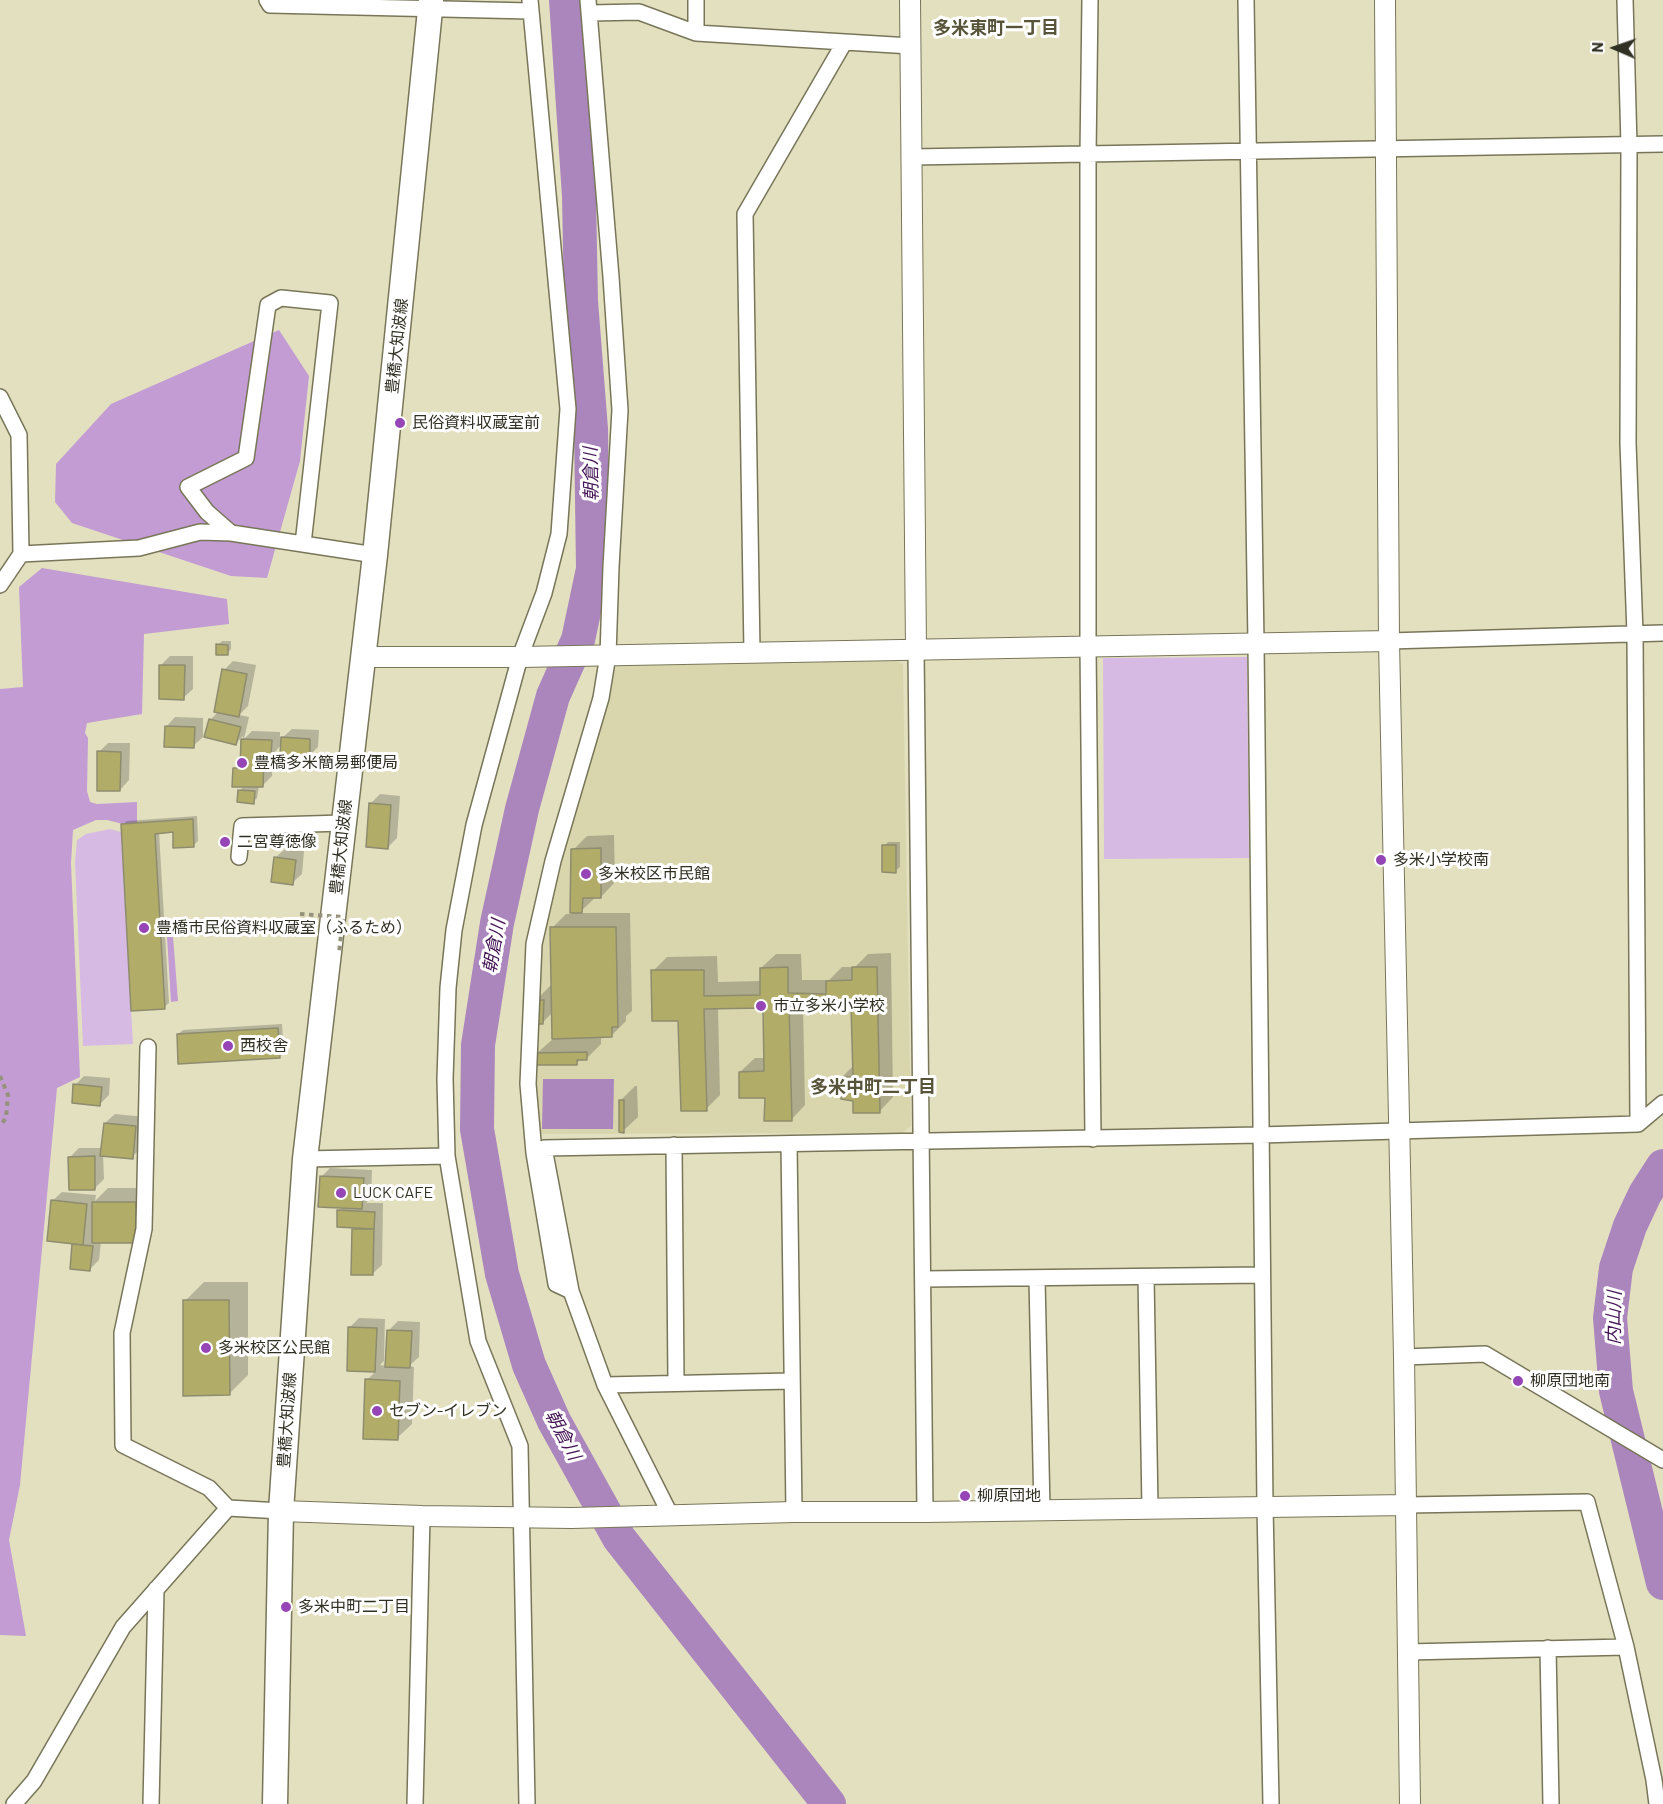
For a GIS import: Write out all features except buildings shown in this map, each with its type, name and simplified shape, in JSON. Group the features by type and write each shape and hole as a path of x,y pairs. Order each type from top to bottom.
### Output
{"main road":[{"name":"豊橋大知波線","path":"275,1804 281,1511 305,1159 375,555 431,5"}],"street":[{"path":"267,0 270,5 322,3 530,5 568,409 559,534 528,657 474,825 454,930 447,988 445,1079 447,1156 478,1341 520,1446 527,1804"},
{"path":"696,0 696,33"},
{"path":"910,0 925,1512"},
{"path":"1090,0 1088,647 1093,1138"},
{"path":"1246,0 1256,643 1265,1506 1271,1804"},
{"path":"1385,0 1389,641 1404,1357 1410,1804"},
{"path":"1625,0 1629,145 1628,443 1635,634 1638,1124"},
{"path":"571,1291 556,1284 534,1153 528,1084 534,944 553,861 601,698 620,410 589,7 639,12 696,33 911,46"},
{"path":"752,652 745,214 844,43"},
{"path":"912,158 1663,144"},
{"path":"231,533 207,513 188,487 246,458 268,305 281,298 330,303 303,544"},
{"path":"0,396 18,435 21,554 0,585"},
{"path":"21,554 139,548 200,532 231,533 375,555"},
{"path":"362,657 528,657 1088,647 1663,633"},
{"path":"239,857 242,826 343,823"},
{"path":"148,1047 144,1229 122,1333 123,1444 209,1488 228,1508 422,1516 572,1518 794,1512 1587,1502 1626,1647 1657,1804"},
{"path":"670,1514 605,1385 571,1291 544,1148 1399,1132 1638,1124 1663,1103"},
{"path":"789,1144 794,1512"},
{"path":"674,1145 676,1383"},
{"path":"305,1159 447,1156"},
{"path":"924,1278 1037,1279 1262,1275"},
{"path":"1146,1277 1150,1508"},
{"path":"1037,1279 1042,1510"},
{"path":"1404,1357 1485,1354 1657,1457"},
{"path":"605,1385 792,1381"},
{"path":"14,1804 34,1781 123,1627 228,1508"},
{"path":"415,1804 422,1516"},
{"path":"151,1804 156,1589"},
{"path":"1407,1652 1626,1647"},
{"path":"1548,1648 1551,1804"},
{"path":"33,1804 34,1781"}],"path":[{"path":"300,914 343,917 339,953"},
{"path":"0,1076 8,1095 6,1118 0,1125"}],"shaded area":[{"path":"279,330 309,376 300,461 267,578 231,576 72,523 55,502 56,464 111,404"},
{"path":"42,568 227,599 229,624 144,634 142,714 87,723 85,733 88,738 87,791 90,802 97,804 137,802 137,823 123,824 96,820 73,830 71,863 80,1077 57,1088 20,1485 9,1540 26,1636 0,1635 0,689 23,687 19,587"},
{"path":"1247,657 1249,858 1104,859 1103,658"},
{"path":"896,661 903,664 911,1126 902,1133 539,1134 532,1081 537,946 616,665"},
{"path":"110,829 121,832 133,1044 83,1046 75,862 77,840 86,834"},
{"path":"173,936 178,1001 171,1002 167,937"},
{"path":"543,1079 614,1079 613,1129 542,1129"}],"waterway":[{"name":"朝倉川","path":"566,0 579,196 581,301 591,429 593,569 578,640 553,696 522,809 497,923 478,1045 477,1129 502,1274 529,1365 554,1421 619,1538 829,1804"},
{"name":"内山川","path":"1663,1166 1645,1194 1630,1226 1616,1268 1610,1318 1616,1391 1663,1583"}],"place":[{"name":"民俗資料収蔵室前","path":"400,423"},
{"name":"豊橋多米簡易郵便局","path":"242,763"},
{"name":"二宮尊徳像","path":"225,842"},
{"name":"多米小学校南","path":"1381,860"},
{"name":"多米校区市民館","path":"586,874"},
{"name":"豊橋市民俗資料収蔵室（ふるため）","path":"144,928"},
{"name":"市立多米小学校","path":"761,1006"},
{"name":"西校舎","path":"228,1046"},
{"name":"LUCK CAFE","path":"341,1193"},
{"name":"多米校区公民館","path":"206,1348"},
{"name":"柳原団地南","path":"1518,1381"},
{"name":"セブン-イレブン","path":"377,1411"},
{"name":"柳原団地","path":"965,1496"},
{"name":"多米中町二丁目","path":"286,1607"}],"district":[{"name":"多米東町一丁目","path":"996,28"},
{"name":"多米中町二丁目","path":"873,1087"}]}
